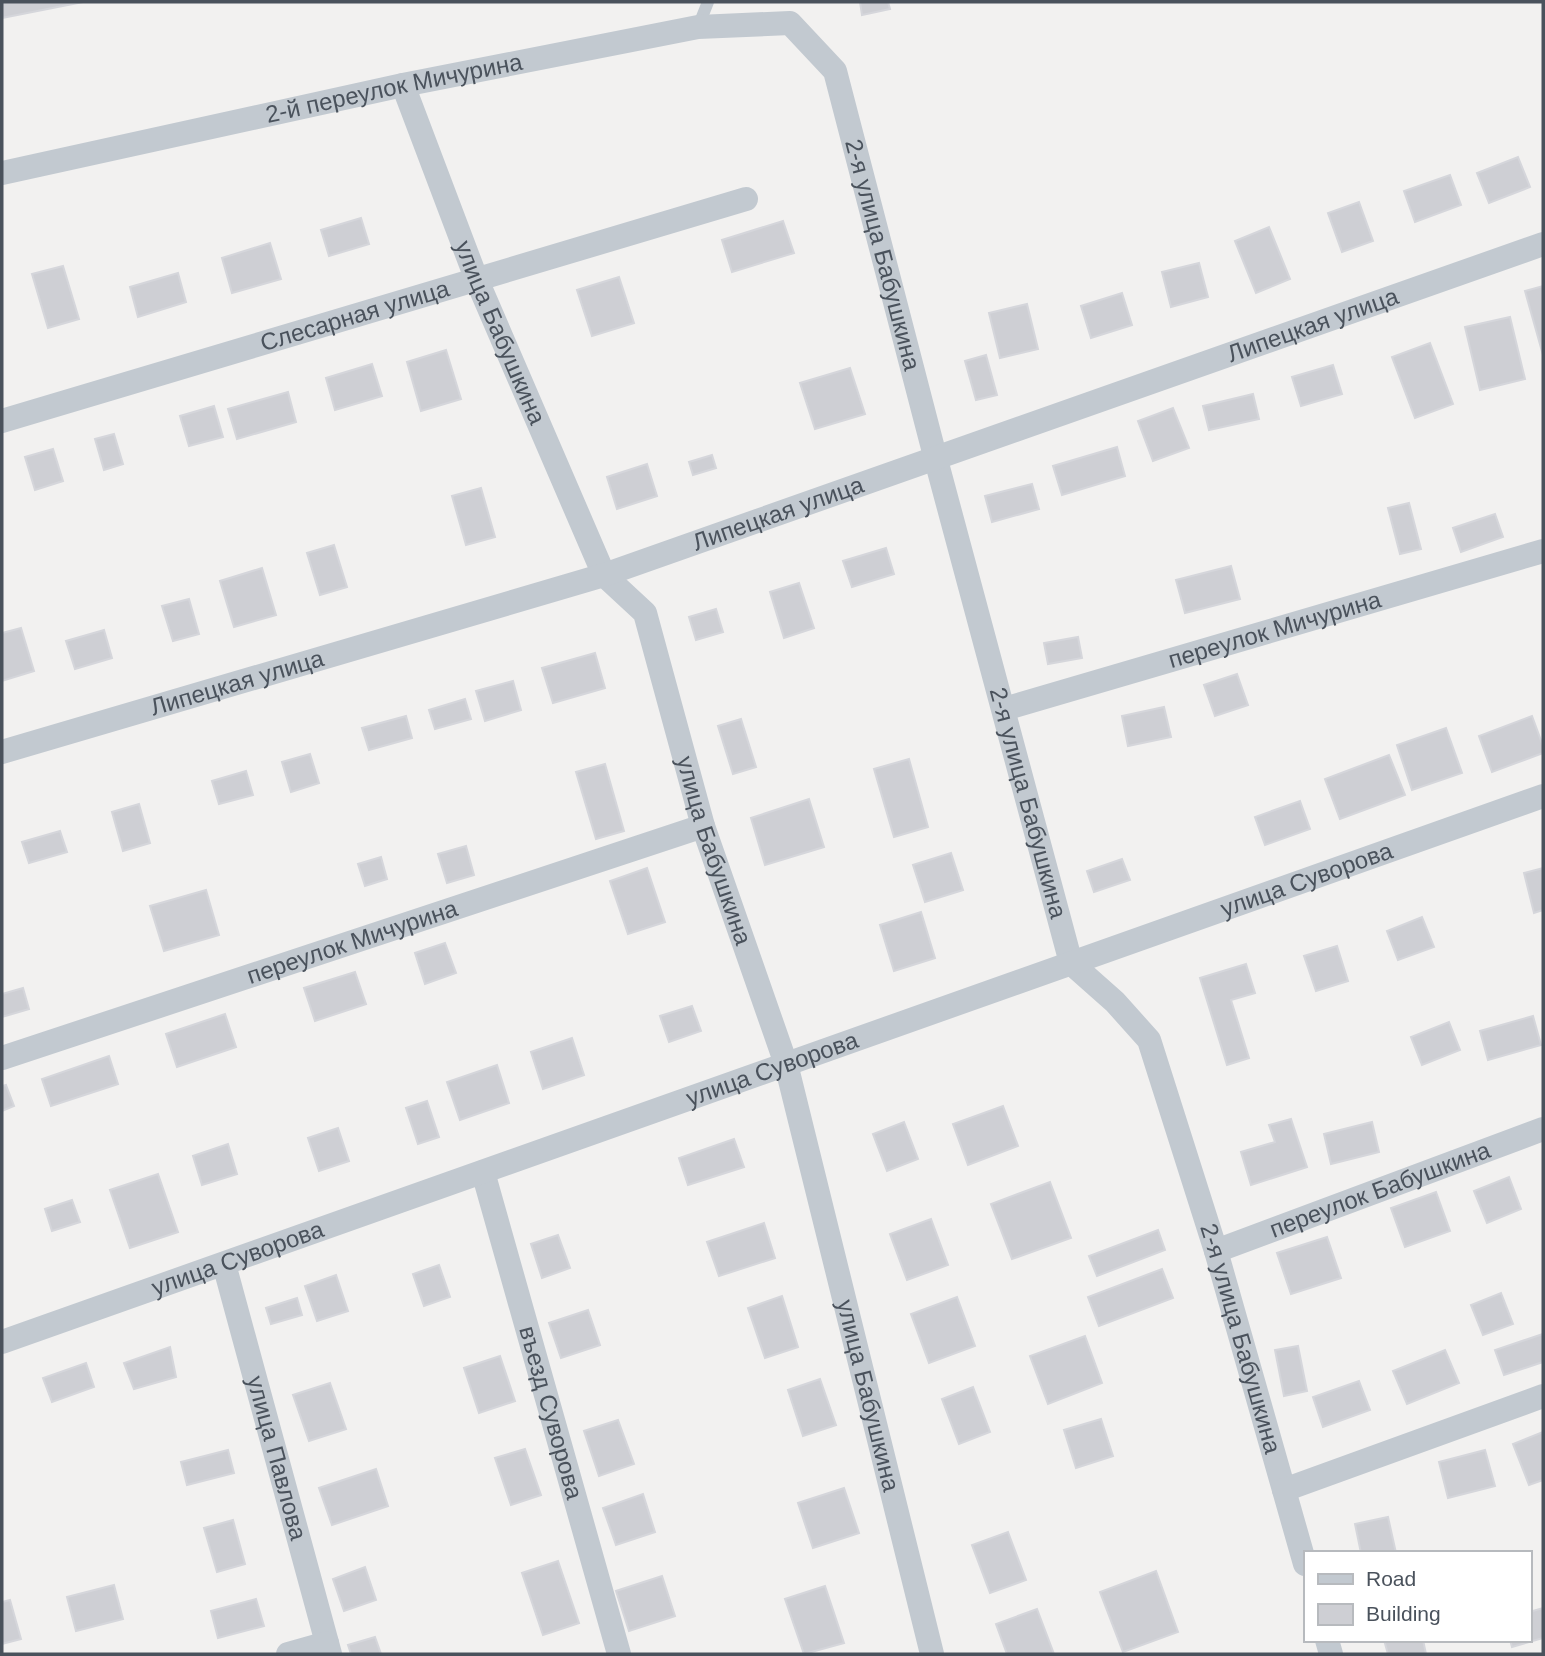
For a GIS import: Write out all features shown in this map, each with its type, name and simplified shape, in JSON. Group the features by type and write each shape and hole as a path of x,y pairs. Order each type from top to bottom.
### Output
{"street":[{"name":"2-й переулок Мичурина","path":"2,173 403,85 698,27 790,23"},
{"name":"2-я улица Бабушкина","path":"790,23 835,71 1071,963 1115,1002 1149,1040 1216,1251 1304,1560"},
{"name":"улица Бабушкина","path":"403,85 476,278 604,575 645,613 703,827 786,1064 932,1654"},
{"name":"Слесарная улица","path":"2,421 747,199"},
{"name":"Липецкая улица","path":"2,752 604,575 935,456 1543,244"},
{"name":"переулок Мичурина","path":"1004,709 1543,551"},
{"name":"улица Суворова","path":"2,1342 1543,796"},
{"name":"переулок Мичурина","path":"2,1058 703,827"},
{"name":"переулок Бабушкина","path":"1216,1251 1543,1129"},
{"name":"въезд Суворова","path":"483,1172 618,1654"},
{"name":"улица Павлова","path":"224,1264 328,1649"},
{"path":"1284,1490 1543,1396"},
{"path":"288,1654 328,1649"}],"lane":[{"path":"698,27 708,2"}],"building":[{"path":"2,2 83,2 2,18"},
{"path":"860,2 888,2 890,9 862,15"},
{"path":"1518,157 1530,187 1489,203 1477,173"},
{"path":"1450,175 1461,205 1415,222 1404,191"},
{"path":"1359,202 1373,241 1342,252 1328,213"},
{"path":"361,218 369,244 329,256 321,230"},
{"path":"783,221 794,253 732,272 722,240"},
{"path":"1269,227 1290,279 1256,293 1235,241"},
{"path":"270,243 281,279 232,293 222,258"},
{"path":"1199,263 1208,297 1171,307 1162,272"},
{"path":"63,266 79,319 48,328 32,274"},
{"path":"178,273 186,302 138,317 130,287"},
{"path":"619,277 634,323 592,336 577,290"},
{"path":"1543,286 1543,355 1525,291"},
{"path":"1122,293 1132,325 1091,338 1081,306"},
{"path":"1027,304 1038,349 1000,358 989,313"},
{"path":"1510,317 1525,379 1480,390 1465,327"},
{"path":"1430,343 1453,404 1415,418 1392,357"},
{"path":"446,350 461,399 421,411 407,362"},
{"path":"986,355 997,395 976,400 965,361"},
{"path":"372,364 382,396 335,410 326,378"},
{"path":"1333,365 1342,394 1301,406 1292,377"},
{"path":"850,368 865,414 815,429 800,383"},
{"path":"288,392 296,422 237,439 228,409"},
{"path":"1253,394 1259,419 1209,430 1203,406"},
{"path":"214,406 223,437 189,446 180,416"},
{"path":"1173,408 1189,448 1153,461 1138,421"},
{"path":"114,434 123,464 104,470 95,439"},
{"path":"1117,447 1125,476 1062,495 1053,466"},
{"path":"53,449 63,481 35,490 25,457"},
{"path":"712,455 716,468 693,475 689,462"},
{"path":"647,464 657,496 617,509 607,477"},
{"path":"1032,484 1039,509 992,522 985,496"},
{"path":"481,488 495,537 466,545 452,496"},
{"path":"1409,503 1421,549 1400,554 1388,508"},
{"path":"1495,514 1503,537 1461,552 1453,528"},
{"path":"334,545 347,587 320,595 307,553"},
{"path":"886,548 894,574 852,587 843,561"},
{"path":"1231,566 1240,599 1185,613 1176,580"},
{"path":"262,568 276,615 234,627 220,581"},
{"path":"799,583 814,628 784,638 770,592"},
{"path":"189,599 199,634 173,641 162,606"},
{"path":"716,609 723,632 696,640 689,617"},
{"path":"21,628 34,671 2,681 2,633"},
{"path":"104,630 112,658 75,669 66,641"},
{"path":"1078,637 1082,658 1048,664 1044,643"},
{"path":"595,653 605,688 553,703 542,668"},
{"path":"1237,674 1248,705 1215,716 1204,685"},
{"path":"513,681 521,710 485,721 476,691"},
{"path":"465,699 471,719 435,729 429,710"},
{"path":"1164,707 1171,737 1128,746 1122,716"},
{"path":"406,716 412,738 369,750 362,728"},
{"path":"1532,716 1543,753 1492,772 1479,736"},
{"path":"741,719 756,767 733,774 718,726"},
{"path":"1446,728 1462,773 1412,790 1397,745"},
{"path":"310,754 319,783 291,792 282,762"},
{"path":"1389,755 1405,795 1340,819 1325,779"},
{"path":"909,759 928,827 894,837 874,769"},
{"path":"605,764 624,831 596,839 576,772"},
{"path":"246,771 253,795 219,804 212,781"},
{"path":"809,799 824,847 765,865 751,818"},
{"path":"1300,801 1310,829 1265,845 1255,817"},
{"path":"139,804 150,843 123,851 112,812"},
{"path":"60,831 67,852 29,863 22,842"},
{"path":"466,846 474,875 447,883 438,854"},
{"path":"951,853 963,890 925,902 913,865"},
{"path":"381,857 387,879 365,886 358,864"},
{"path":"1122,859 1130,880 1094,892 1087,871"},
{"path":"647,868 665,922 628,934 610,881"},
{"path":"1543,868 1543,910 1534,913 1524,873"},
{"path":"206,890 219,935 164,951 150,906"},
{"path":"921,912 935,958 894,971 880,925"},
{"path":"1422,917 1434,947 1398,960 1387,931"},
{"path":"445,943 456,973 425,984 415,953"},
{"path":"1337,946 1348,981 1316,991 1304,956"},
{"path":"1246,964 1255,993 1231,1000 1249,1058 1227,1065 1200,978"},
{"path":"355,972 366,1004 315,1021 304,988"},
{"path":"23,988 29,1009 2,1017 2,994"},
{"path":"692,1006 701,1031 669,1042 660,1016"},
{"path":"225,1014 236,1047 177,1067 166,1034"},
{"path":"1533,1016 1541,1045 1488,1060 1480,1031"},
{"path":"1449,1022 1460,1050 1422,1065 1411,1037"},
{"path":"572,1038 584,1075 543,1089 531,1052"},
{"path":"109,1056 118,1084 51,1106 42,1079"},
{"path":"497,1065 509,1103 460,1120 447,1082"},
{"path":"6,1085 14,1106 2,1111 2,1086"},
{"path":"427,1101 439,1137 418,1144 406,1108"},
{"path":"1003,1106 1018,1146 968,1165 953,1124"},
{"path":"1291,1119 1307,1167 1251,1185 1241,1152 1275,1142 1269,1125"},
{"path":"904,1122 918,1159 887,1171 873,1134"},
{"path":"1372,1122 1379,1152 1331,1164 1324,1134"},
{"path":"338,1128 349,1161 319,1171 308,1138"},
{"path":"734,1139 744,1167 688,1185 679,1158"},
{"path":"228,1144 237,1174 202,1185 193,1156"},
{"path":"158,1174 178,1232 130,1248 110,1190"},
{"path":"1509,1177 1521,1209 1487,1223 1474,1191"},
{"path":"1050,1182 1071,1238 1012,1259 991,1204"},
{"path":"1436,1192 1450,1231 1405,1247 1391,1208"},
{"path":"72,1200 80,1222 52,1231 45,1209"},
{"path":"931,1219 948,1265 907,1280 890,1234"},
{"path":"764,1223 775,1258 719,1276 707,1242"},
{"path":"1158,1230 1165,1250 1097,1276 1089,1256"},
{"path":"558,1235 570,1268 542,1278 531,1244"},
{"path":"1327,1237 1341,1278 1291,1294 1277,1253"},
{"path":"439,1265 450,1297 424,1306 413,1274"},
{"path":"1162,1269 1173,1298 1099,1326 1088,1297"},
{"path":"336,1275 348,1311 317,1321 305,1286"},
{"path":"1501,1293 1513,1324 1483,1335 1471,1305"},
{"path":"782,1296 798,1347 765,1358 748,1308"},
{"path":"957,1297 975,1346 929,1363 911,1314"},
{"path":"297,1298 302,1315 271,1324 266,1308"},
{"path":"588,1310 600,1345 561,1358 549,1323"},
{"path":"1543,1334 1543,1362 1504,1375 1495,1350"},
{"path":"1085,1336 1102,1383 1048,1404 1030,1356"},
{"path":"1298,1346 1307,1391 1284,1396 1275,1350"},
{"path":"170,1347 176,1377 134,1389 124,1363"},
{"path":"1445,1350 1459,1383 1407,1404 1393,1371"},
{"path":"500,1356 515,1401 479,1413 464,1368"},
{"path":"86,1363 94,1387 52,1402 43,1378"},
{"path":"820,1379 836,1425 803,1436 788,1390"},
{"path":"1359,1381 1370,1410 1323,1427 1313,1397"},
{"path":"330,1383 346,1429 309,1441 293,1395"},
{"path":"973,1387 990,1432 959,1444 942,1399"},
{"path":"1101,1419 1113,1456 1076,1468 1064,1430"},
{"path":"618,1420 634,1464 599,1476 584,1431"},
{"path":"1543,1432 1543,1480 1529,1485 1513,1444"},
{"path":"525,1449 541,1495 511,1505 495,1458"},
{"path":"228,1450 234,1473 187,1485 181,1462"},
{"path":"1485,1450 1495,1486 1448,1498 1439,1462"},
{"path":"376,1469 388,1506 332,1525 319,1488"},
{"path":"844,1488 859,1533 813,1548 798,1503"},
{"path":"643,1494 655,1532 616,1545 603,1508"},
{"path":"1388,1517 1396,1551 1361,1551 1355,1524"},
{"path":"233,1520 245,1564 217,1572 204,1528"},
{"path":"1008,1532 1026,1580 990,1593 972,1545"},
{"path":"558,1561 579,1623 543,1635 522,1573"},
{"path":"365,1567 376,1600 344,1611 333,1579"},
{"path":"1156,1571 1178,1632 1123,1652 1100,1592"},
{"path":"662,1576 675,1616 629,1631 616,1591"},
{"path":"114,1585 123,1619 76,1631 67,1597"},
{"path":"825,1586 844,1643 804,1654 785,1599"},
{"path":"256,1599 264,1626 218,1638 211,1611"},
{"path":"10,1600 21,1639 2,1644 2,1602"},
{"path":"1543,1608 1543,1638 1531,1641 1531,1611"},
{"path":"1037,1609 1054,1654 1007,1654 996,1624"},
{"path":"375,1637 381,1654 351,1654 348,1645"},
{"path":"1385,1642 1423,1642 1426,1654 1388,1654"},
{"path":"1511,1642 1529,1642 1512,1647"}]}
